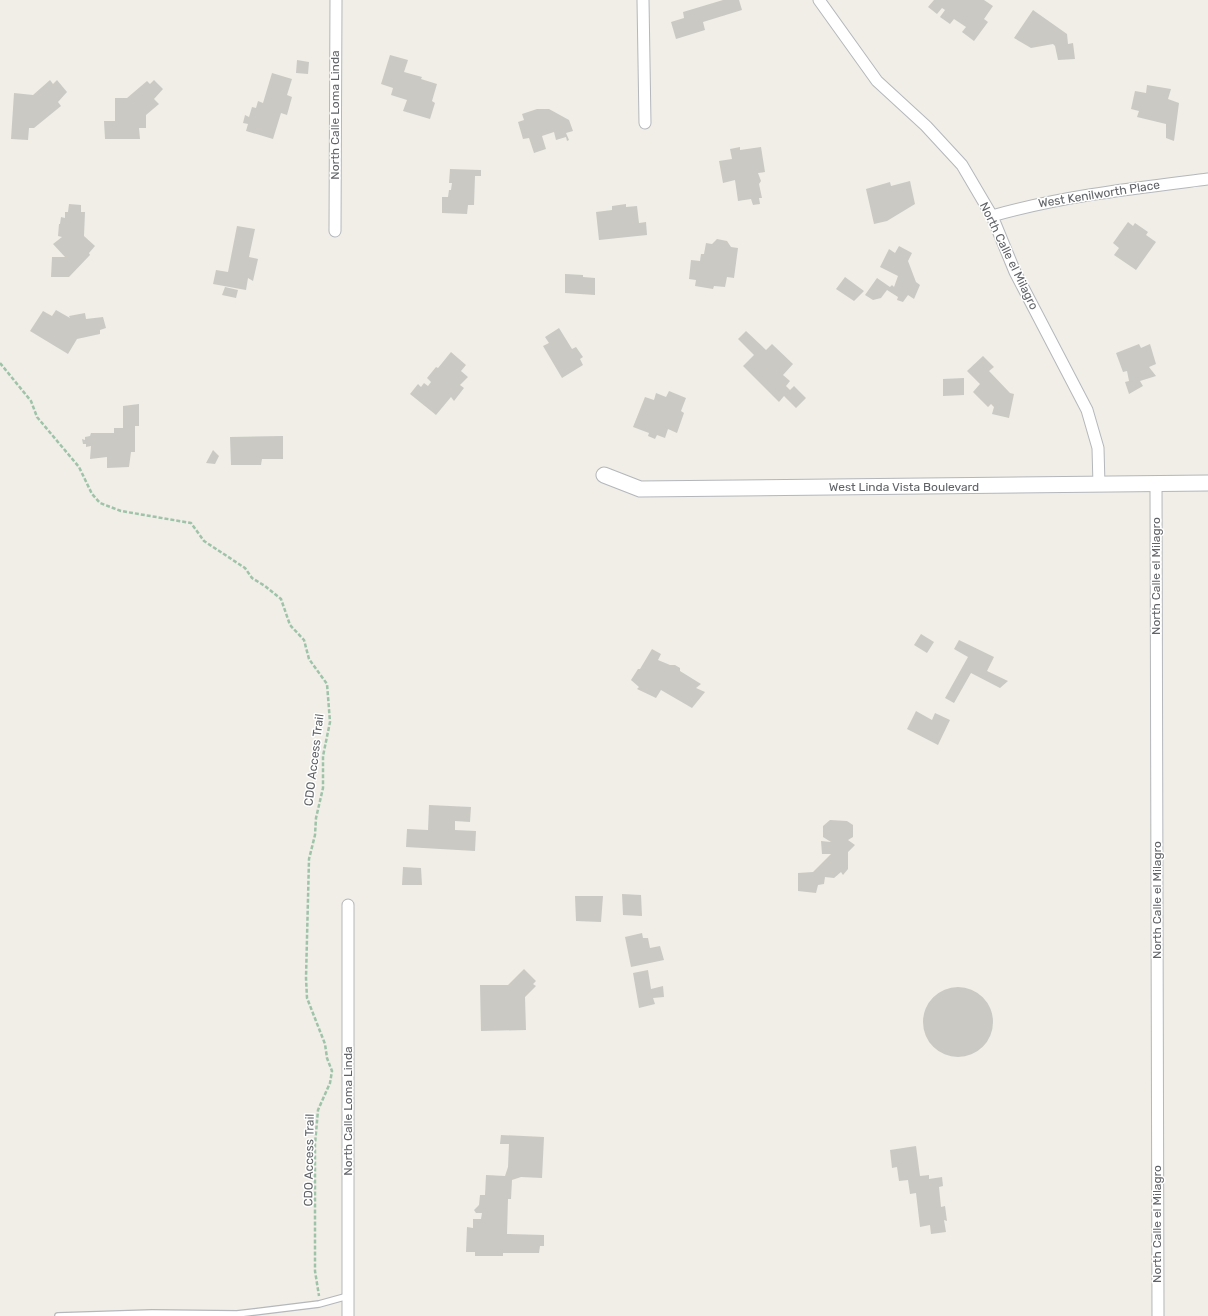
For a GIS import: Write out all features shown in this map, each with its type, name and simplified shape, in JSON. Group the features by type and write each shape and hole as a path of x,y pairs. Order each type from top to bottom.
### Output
{"street":[{"name":"North Calle Loma Linda","path":"335,230 336,0"},
{"path":"643,0 645,123"},
{"name":"North Calle el Milagro","path":"820,0 877,81 926,126 962,165 992,216 1015,272 1087,410 1098,448 1099,485"},
{"name":"West Kenilworth Place","path":"992,216 1032,204 1208,179"},
{"name":"West Linda Vista Boulevard","path":"604,475 640,489 1208,483"},
{"name":"North Calle el Milagro","path":"1156,483 1158,1316"},
{"name":"North Calle Loma Linda","path":"348,905 348,1316"}],"lane":[{"path":"58,1316 152,1313 225,1315 319,1304 348,1296"}],"path":[{"name":"CDO Access Trail","path":"0,363 31,401 37,417 79,467 92,494 100,503 121,511 191,523 204,541 245,568 252,578 281,599 290,625 304,640 309,660 327,684 330,722 323,756 323,788 309,859 306,978 307,998 325,1044 327,1058 332,1071 330,1083 318,1110 315,1144 315,1271 319,1290 319,1304"}],"building":[{"path":"723,0 739,0 742,10 703,22 705,30 676,39 671,22 684,18 683,12"},
{"path":"934,0 984,0 993,6 984,19 988,22 974,41 962,32 966,27 954,19 950,24 940,17 945,10 942,8 937,14 928,7"},
{"path":"1033,10 1067,34 1068,44 1073,43 1075,59 1058,60 1055,46 1053,44 1031,48 1014,38"},
{"path":"390,55 408,60 404,72 422,77 421,79 437,84 432,101 435,103 430,119 403,111 407,100 391,95 393,88 381,84"},
{"path":"297,60 309,62 308,74 296,73"},
{"path":"272,73 292,79 287,95 292,97 287,115 281,113 273,139 246,131 248,124 243,123 245,115 249,117 252,107 256,108 258,101 263,103"},
{"path":"50,80 53,84 57,80 67,92 58,102 61,106 34,128 29,128 28,140 11,139 14,93 33,95"},
{"path":"154,80 163,89 154,99 159,104 146,115 146,128 139,128 140,139 105,139 104,121 115,121 115,98 127,98 147,81 150,84"},
{"path":"1147,85 1171,89 1168,99 1179,103 1174,141 1166,138 1166,124 1137,117 1139,111 1131,109 1135,91 1146,93"},
{"path":"537,109 549,109 569,120 573,131 566,133 569,140 567,141 566,137 556,140 554,132 542,136 546,149 534,153 529,138 523,139 518,122 524,120 522,114"},
{"path":"740,147 740,150 761,147 765,172 758,173 761,181 759,184 762,198 759,198 760,204 753,205 751,199 738,201 735,180 723,183 719,161 732,159 730,149"},
{"path":"450,169 481,170 481,176 475,176 474,205 468,205 467,214 442,213 442,197 448,197 449,190 451,190 452,183 449,183"},
{"path":"910,181 915,204 887,221 874,224 866,189 890,182 891,186"},
{"path":"69,204 81,205 81,212 85,212 84,236 95,246 89,253 90,255 69,277 51,277 52,257 65,257 53,244 62,237 58,236 59,224 61,217 65,218 65,212 68,212"},
{"path":"626,204 626,207 637,206 639,223 646,222 647,235 599,240 596,212 612,210 612,206"},
{"path":"1128,222 1133,226 1135,223 1148,232 1146,235 1156,242 1136,270 1114,255 1119,248 1113,243"},
{"path":"237,226 255,229 249,257 258,259 253,281 248,278 246,290 213,284 216,270 228,272"},
{"path":"717,239 727,241 731,247 738,248 734,278 727,277 725,287 714,286 713,289 695,286 696,280 689,279 691,260 700,261 701,254 704,254 706,243 712,244"},
{"path":"899,246 912,253 908,261 916,282 920,285 914,299 908,295 903,302 897,300 898,297 887,290 881,298 873,300 865,295 877,278 890,287 892,285 894,287 898,276 880,267 889,249 895,253"},
{"path":"565,274 583,275 583,277 595,278 595,295 565,293"},
{"path":"845,277 864,291 854,301 836,289"},
{"path":"225,287 238,290 236,298 222,295"},
{"path":"56,310 70,318 69,316 85,313 86,319 103,317 106,328 100,330 100,334 77,339 68,354 30,331 43,311 52,316"},
{"path":"559,328 572,349 576,347 583,357 580,359 583,365 562,378 543,346 549,343 545,337"},
{"path":"746,331 766,350 772,344 793,364 783,375 790,381 786,386 790,390 794,386 806,398 796,408 784,396 779,402 743,366 754,355 738,339"},
{"path":"1139,344 1141,348 1150,344 1156,364 1149,367 1156,376 1140,381 1143,386 1129,394 1125,382 1129,381 1127,371 1123,372 1116,353"},
{"path":"451,352 466,365 461,371 468,377 460,385 464,388 454,401 451,397 436,415 410,394 418,384 421,387 424,383 428,386 431,382 427,378 436,367 438,368"},
{"path":"983,356 994,367 989,371 1010,393 1014,394 1009,418 992,414 994,407 991,404 988,407 973,392 980,384 967,371"},
{"path":"964,378 964,395 943,396 943,379"},
{"path":"669,391 686,398 681,411 684,413 677,433 668,429 665,438 657,435 655,439 648,436 649,433 633,427 645,397 654,400 656,393 666,397"},
{"path":"139,404 139,426 135,426 135,452 131,452 129,467 107,468 107,457 90,459 91,446 86,447 86,444 83,444 82,439 85,440 85,437 90,436 91,433 114,433 114,428 123,428 123,406"},
{"path":"283,436 283,459 262,459 261,465 231,465 230,437"},
{"path":"213,450 219,456 215,464 206,463"},
{"path":"921,634 934,642 927,653 914,645"},
{"path":"959,640 994,657 987,671 1008,681 1000,688 971,673 954,703 945,698 968,657 954,649"},
{"path":"652,649 661,654 658,660 670,665 675,665 680,668 680,671 701,684 696,688 705,692 692,708 661,690 656,698 637,689 639,687 631,680 638,669 640,669"},
{"path":"916,711 932,720 935,713 950,720 938,745 907,729"},
{"path":"429,805 471,807 470,822 455,821 455,830 476,831 475,851 406,847 407,829 428,830"},
{"path":"830,820 847,821 853,825 853,837 848,840 855,845 848,852 848,869 843,875 841,872 834,878 825,877 824,884 818,885 816,893 798,891 798,873 813,872 831,854 822,854 821,841 831,842 823,837 823,826"},
{"path":"403,867 421,868 422,885 402,885"},
{"path":"622,894 641,895 642,916 623,915"},
{"path":"575,896 603,896 601,922 576,921"},
{"path":"642,933 643,938 648,938 650,948 660,946 664,960 631,967 625,937"},
{"path":"524,969 536,981 533,984 536,986 525,997 526,1030 481,1031 480,985 508,985"},
{"path":"648,970 651,989 663,986 664,997 653,998 655,1004 639,1008 633,973"},
{"path":"958,987 977,993 987,1003 993,1022 987,1041 977,1051 958,1057 939,1051 929,1041 923,1022 929,1003 939,993"},
{"path":"501,1135 544,1137 542,1178 521,1177 512,1180 511,1199 508,1199 507,1234 544,1235 544,1246 540,1246 539,1253 503,1253 503,1256 475,1256 475,1252 466,1252 467,1227 473,1228 473,1219 481,1219 482,1213 476,1213 474,1210 479,1205 480,1195 485,1195 486,1175 505,1176 508,1167 509,1144 500,1144"},
{"path":"916,1146 920,1176 929,1175 929,1179 942,1177 943,1186 939,1187 941,1207 945,1206 947,1221 944,1220 946,1232 931,1234 930,1225 920,1227 916,1193 910,1194 908,1180 899,1181 897,1167 892,1168 890,1150"}]}
